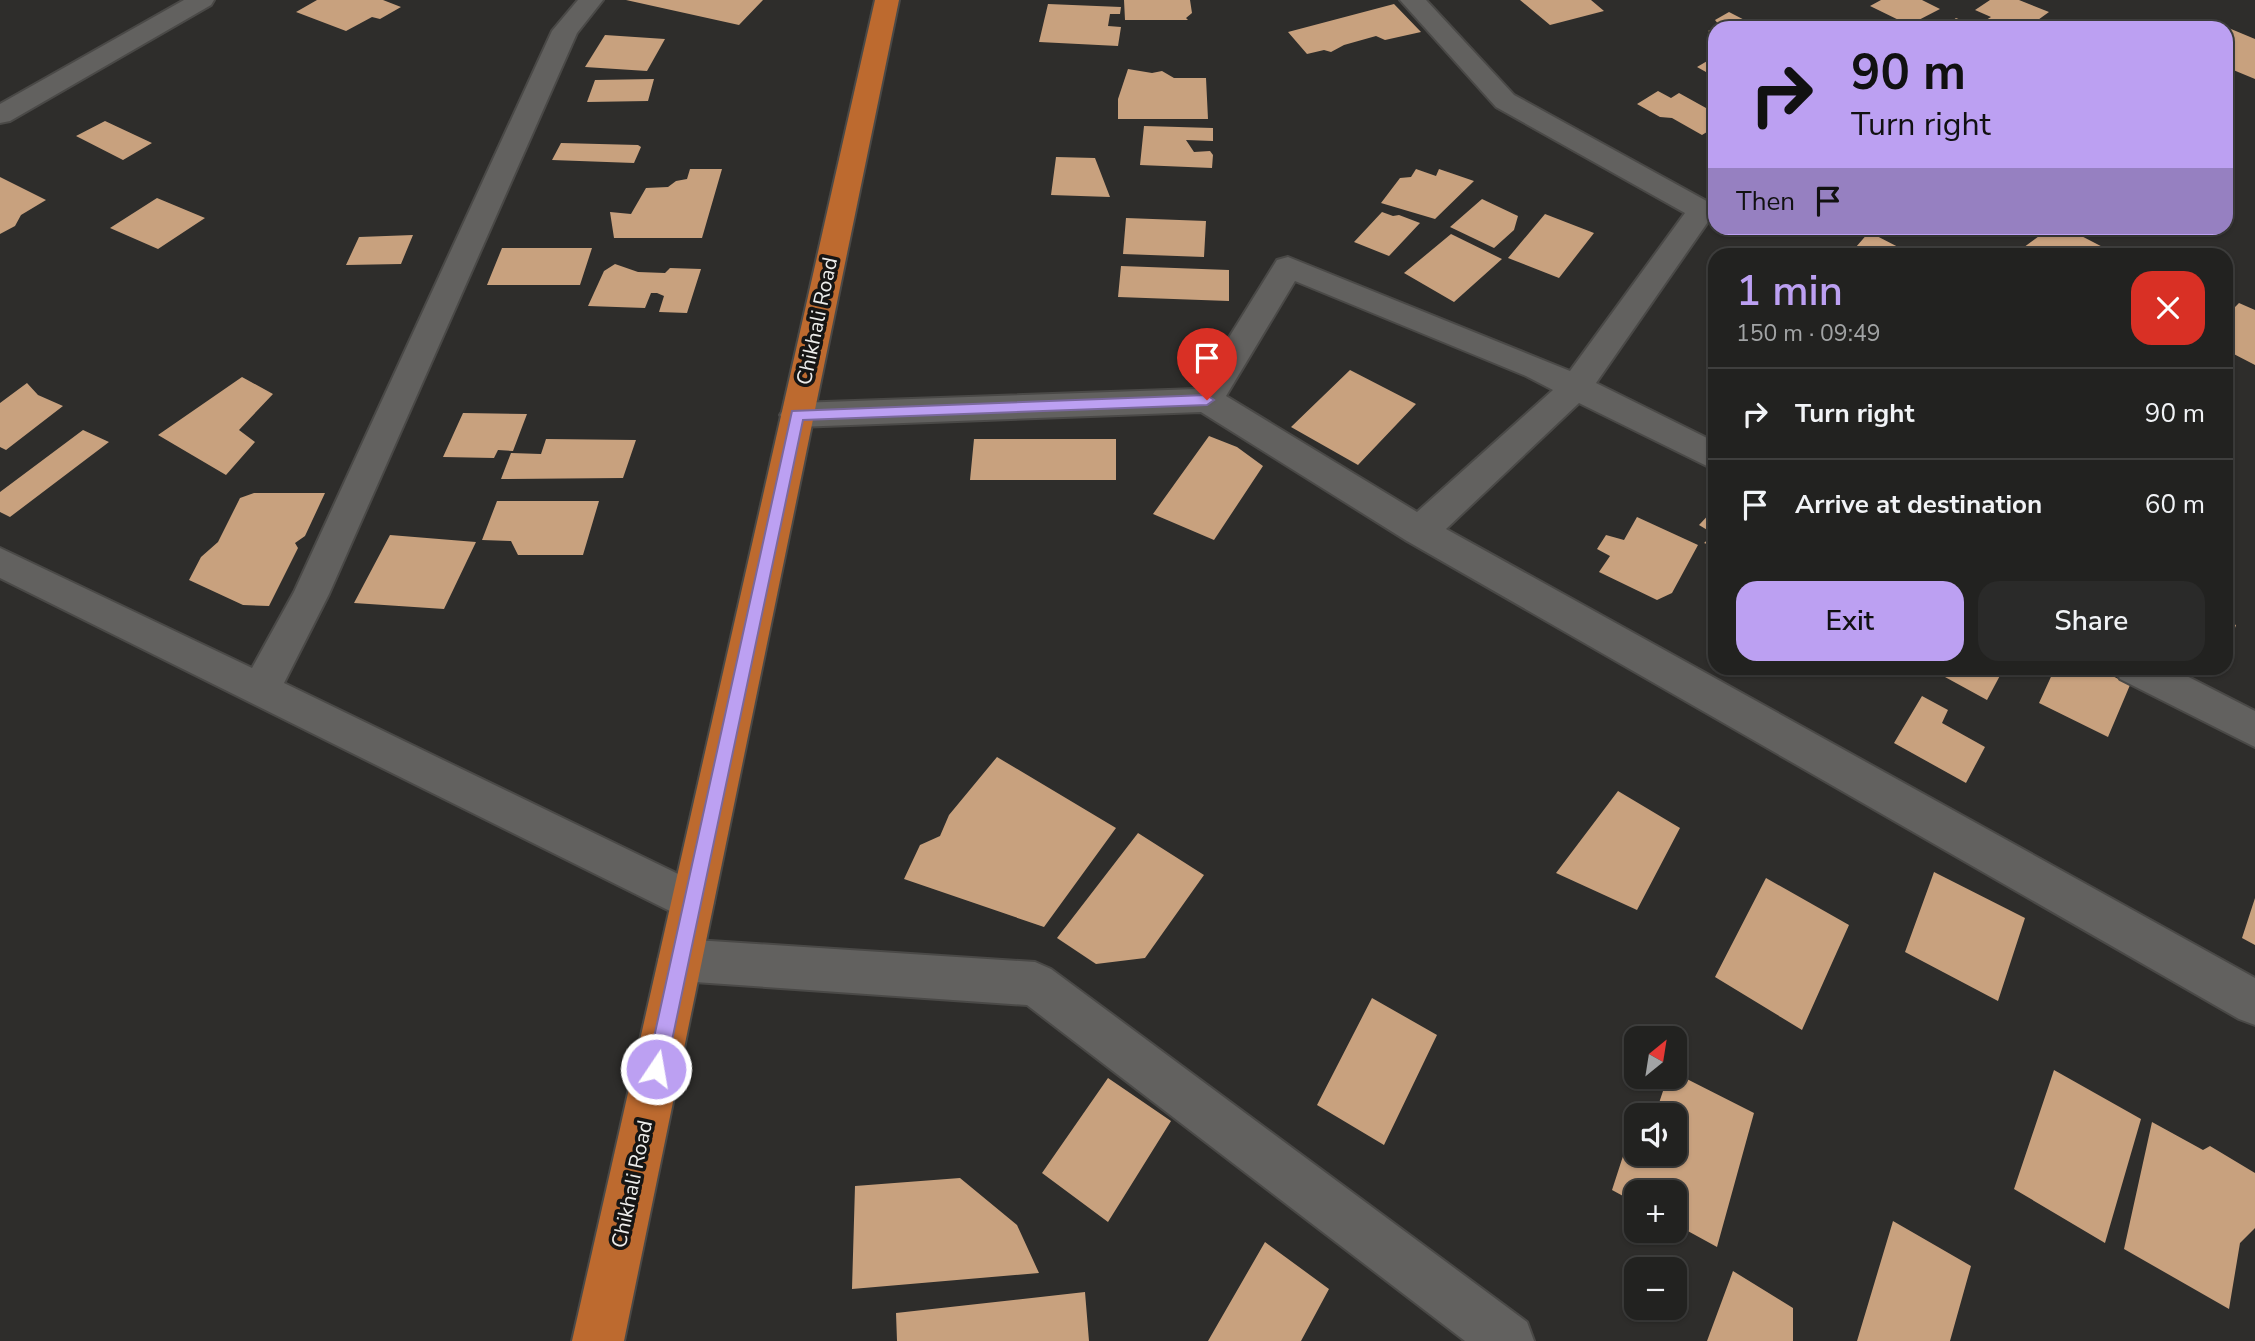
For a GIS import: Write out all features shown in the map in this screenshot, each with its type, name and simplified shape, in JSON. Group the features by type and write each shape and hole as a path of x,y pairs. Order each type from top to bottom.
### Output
{"highway":[{"name":"Chikhali Road","path":"598,1341 887,0"}],"street":[{"path":"0,115 202,0"},
{"path":"260,691 311,594 565,31 591,0"},
{"path":"1412,0 1504,101 1702,209 1576,387 1420,531"},
{"path":"1207,400 1288,267 1537,368 1708,453"},
{"path":"797,415 1207,400 1420,531 2255,1003"},
{"path":"0,562 692,902"},
{"path":"2148,675 2255,730"},
{"path":"680,960 1035,984 1508,1341"}],"building":[{"path":"317,0 383,0 401,7 380,19 372,17 346,31 296,12"},
{"path":"626,0 763,0 739,25"},
{"path":"1124,0 1190,0 1192,13 1186,18 1188,20 1125,20"},
{"path":"1520,0 1591,0 1604,11 1550,25"},
{"path":"1881,0 1922,0 1940,9 1917,21 1901,21 1870,6"},
{"path":"1990,0 2019,0 2049,12 2037,21 1988,21 1986,20 1991,17 1975,10"},
{"path":"1048,4 1121,7 1120,14 1110,14 1108,26 1121,27 1118,46 1039,42"},
{"path":"1394,4 1421,32 1385,40 1376,36 1344,45 1331,52 1324,50 1307,54 1288,32"},
{"path":"1729,12 1746,21 1716,21"},
{"path":"2233,30 2255,39 2255,79 2233,70"},
{"path":"605,35 665,39 647,71 585,67"},
{"path":"1708,61 1708,73 1697,67"},
{"path":"1128,69 1152,73 1162,71 1174,78 1206,78 1208,119 1118,119 1118,99"},
{"path":"654,79 648,101 587,102 595,80"},
{"path":"1658,91 1671,98 1679,93 1708,109 1708,131 1702,135 1672,118 1660,117 1637,104"},
{"path":"105,121 152,143 123,160 76,136"},
{"path":"1144,126 1213,128 1213,141 1186,140 1194,152 1210,151 1213,155 1212,168 1140,165"},
{"path":"561,143 641,147 634,163 552,160"},
{"path":"1056,157 1095,158 1110,197 1051,195"},
{"path":"690,169 722,169 702,238 614,238 610,212 631,214 646,188 668,187 676,181 687,179"},
{"path":"1416,169 1436,176 1439,169 1474,181 1435,219 1381,203 1400,178 1411,177"},
{"path":"0,177 46,200 21,215 15,226 0,234"},
{"path":"157,198 205,218 158,249 110,228"},
{"path":"1482,199 1518,216 1514,230 1494,248 1450,227"},
{"path":"1382,212 1420,223 1389,256 1354,242"},
{"path":"1545,214 1594,233 1559,278 1508,258"},
{"path":"1126,218 1206,221 1204,257 1123,254"},
{"path":"1451,234 1502,259 1454,302 1404,273"},
{"path":"413,235 401,264 346,265 359,237"},
{"path":"1866,235 1875,235 1900,248 1852,248"},
{"path":"2040,235 2080,235 2105,248 2023,248"},
{"path":"502,248 592,248 580,285 487,285"},
{"path":"615,264 638,272 665,273 670,268 701,269 687,313 659,312 664,296 657,293 651,293 645,308 588,306 604,271"},
{"path":"1121,266 1229,270 1229,301 1118,297"},
{"path":"2239,303 2255,310 2255,365 2233,354 2233,309"},
{"path":"1350,370 1416,404 1358,465 1291,427"},
{"path":"242,377 273,394 239,430 255,442 226,475 158,435"},
{"path":"27,383 38,395 63,406 6,450 0,447 0,403"},
{"path":"463,413 527,414 513,451 498,450 494,458 443,457"},
{"path":"83,430 109,442 10,517 0,512 0,492"},
{"path":"1209,436 1237,447 1263,466 1214,540 1153,514"},
{"path":"546,439 636,440 623,478 501,479 511,453 541,454"},
{"path":"974,439 1116,439 1116,480 970,480"},
{"path":"254,493 325,493 305,536 295,543 298,548 269,606 243,605 189,580 201,557 218,542 240,498"},
{"path":"497,501 599,501 583,555 518,555 511,541 482,540"},
{"path":"1708,515 1708,530 1699,525"},
{"path":"1637,517 1698,545 1672,593 1657,600 1599,572 1610,556 1597,549 1606,535 1624,540"},
{"path":"390,535 476,542 444,609 354,603"},
{"path":"1945,675 2000,675 1987,700"},
{"path":"2052,675 2111,675 2130,685 2108,737 2039,703"},
{"path":"1922,696 1948,710 1942,723 1985,747 1966,783 1894,743"},
{"path":"997,757 1116,828 1044,927 904,879 920,845 940,836 949,815"},
{"path":"1618,791 1680,828 1637,910 1556,873"},
{"path":"1138,833 1204,875 1145,958 1096,964 1057,938"},
{"path":"1934,872 2025,918 1998,1001 1905,952"},
{"path":"1766,878 1849,925 1802,1030 1715,977"},
{"path":"2255,898 2255,945 2242,938"},
{"path":"1372,998 1437,1035 1384,1145 1317,1105"},
{"path":"2054,1070 2141,1119 2105,1243 2014,1189"},
{"path":"1108,1078 1171,1121 1108,1222 1042,1173"},
{"path":"1687,1079 1754,1113 1717,1247 1687,1231 1687,1180 1624,1180 1624,1196 1612,1190 1624,1153 1624,1166 1687,1166 1687,1103 1659,1103 1664,1089 1687,1089"},
{"path":"2152,1122 2203,1150 2210,1146 2255,1173 2255,1228 2240,1243 2229,1309 2124,1249"},
{"path":"960,1178 1017,1225 1039,1273 852,1289 855,1186"},
{"path":"1893,1221 1971,1266 1950,1341 1857,1341"},
{"path":"1265,1242 1329,1289 1301,1341 1208,1341"},
{"path":"1733,1271 1793,1308 1793,1341 1707,1341"},
{"path":"1085,1292 1089,1341 897,1341 896,1313"}],"route":[{"path":"656,1069 797,415 1207,400"}]}
